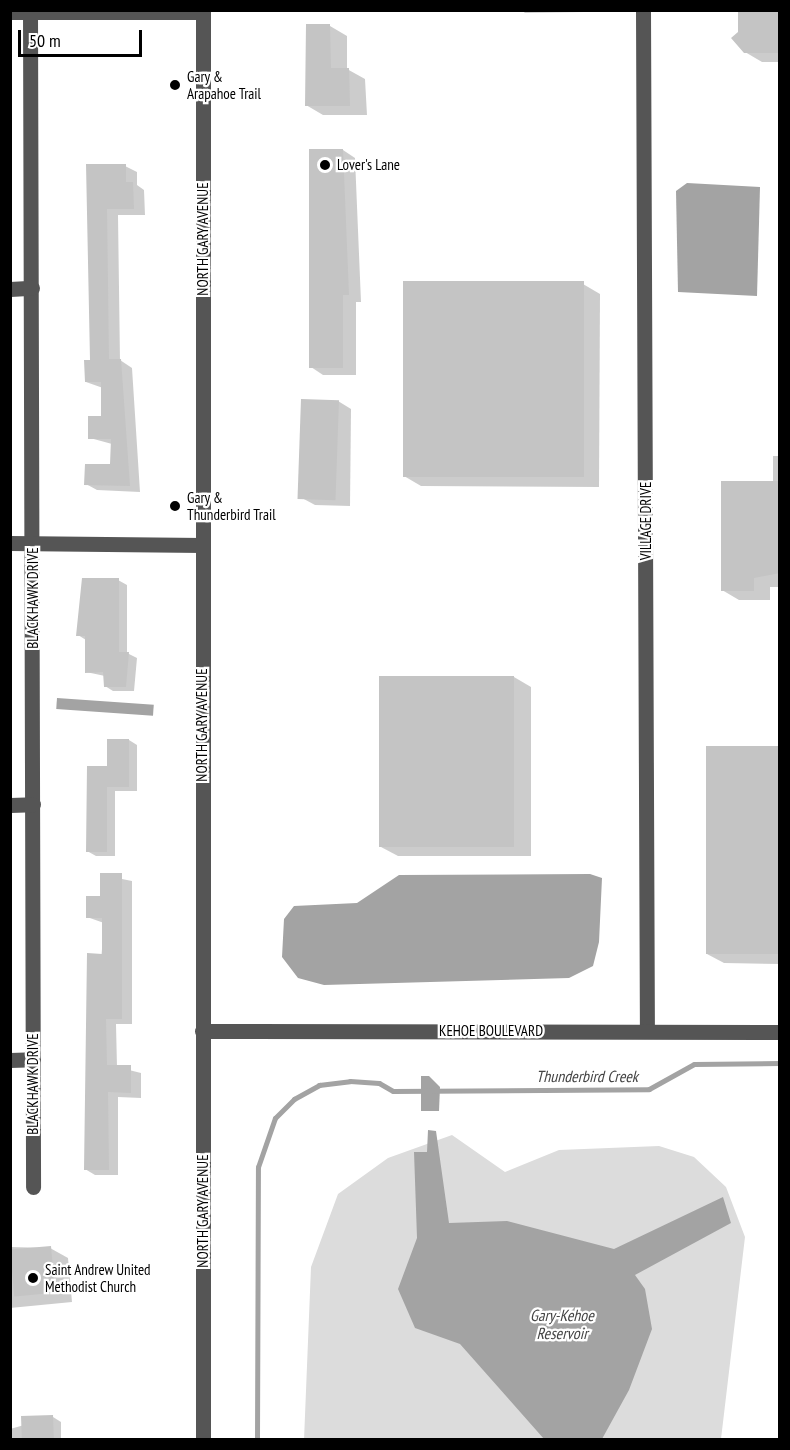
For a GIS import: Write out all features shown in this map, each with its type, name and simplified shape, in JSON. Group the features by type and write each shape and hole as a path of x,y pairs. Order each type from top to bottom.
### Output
{"street":[{"name":"VILLAGE DRIVE","path":"643,10 647,1031"},
{"path":"10,12 203,11"},
{"name":"NORTH GARY AVENUE","path":"202,1440 203,11"},
{"name":"BLACKHAWK DRIVE","path":"30,12 33,1186"},
{"path":"10,289 32,288"},
{"path":"10,543 203,545"},
{"path":"10,805 33,804"},
{"name":"KEHOE BOULEVARD","path":"202,1031 780,1032"},
{"path":"10,1060 33,1059"}],"shaded area":[{"path":"452,1135 505,1172 559,1150 659,1146 694,1157 726,1187 745,1237 721,1439 304,1440 311,1267 338,1194 388,1158"}],"water":[{"path":"687,183 760,187 757,296 678,292 676,191"},
{"path":"57,698 154,705 153,716 56,709"},
{"path":"590,874 602,878 599,942 593,966 569,978 324,985 298,978 282,957 284,919 294,906 357,903 399,875"},
{"path":"421,1076 429,1076 440,1087 439,1111 421,1111"},
{"name":"Gary-Kehoe Reservoir","path":"428,1130 436,1131 449,1223 507,1221 614,1249 723,1197 731,1223 635,1275 645,1289 652,1329 629,1390 602,1439 544,1439 460,1344 415,1328 398,1289 417,1238 414,1152 427,1152"}],"building":[{"path":"738,10 780,10 780,53 744,53 731,38 738,32"},
{"path":"306,24 330,24 331,68 349,68 350,106 305,106"},
{"path":"309,149 343,149 349,295 343,295 343,368 309,368"},
{"path":"86,164 126,164 126,182 133,182 134,209 107,209 109,359 121,359 130,486 84,485 85,464 110,464 111,439 88,439 88,416 101,416 101,382 85,382 84,360 90,360"},
{"path":"403,281 584,281 584,477 403,477"},
{"path":"301,399 339,400 335,500 298,499"},
{"path":"721,481 780,481 780,573 754,578 754,591 721,591"},
{"path":"82,578 119,578 119,652 129,652 126,687 104,687 103,672 85,673 85,636 76,636"},
{"path":"379,676 514,676 514,847 379,847"},
{"path":"107,739 129,739 129,787 107,787 107,852 86,852 87,766 107,766"},
{"path":"706,746 780,746 780,954 706,954"},
{"path":"100,873 122,873 122,1019 106,1019 107,1065 131,1065 131,1093 108,1092 109,1170 84,1170 87,953 102,954 102,918 86,918 86,896 100,896"},
{"name":"Saint Andrew United Methodist Church","path":"51,1246 55,1293 14,1296 10,1250"},
{"path":"53,1415 54,1440 22,1440 21,1416"}],"waterway":[{"name":"Thunderbird Creek","path":"257,1440 258,1167 275,1118 294,1099 319,1085 350,1081 379,1083 393,1091 649,1089 694,1064 780,1063"}],"place":[{"name":"Gary & Arapahoe Trail","path":"175,85"},
{"name":"Lover's Lane","path":"325,165"},
{"name":"Gary & Thunderbird Trail","path":"175,506"},
{"name":"Saint Andrew United Methodist Church","path":"33,1278"}]}
